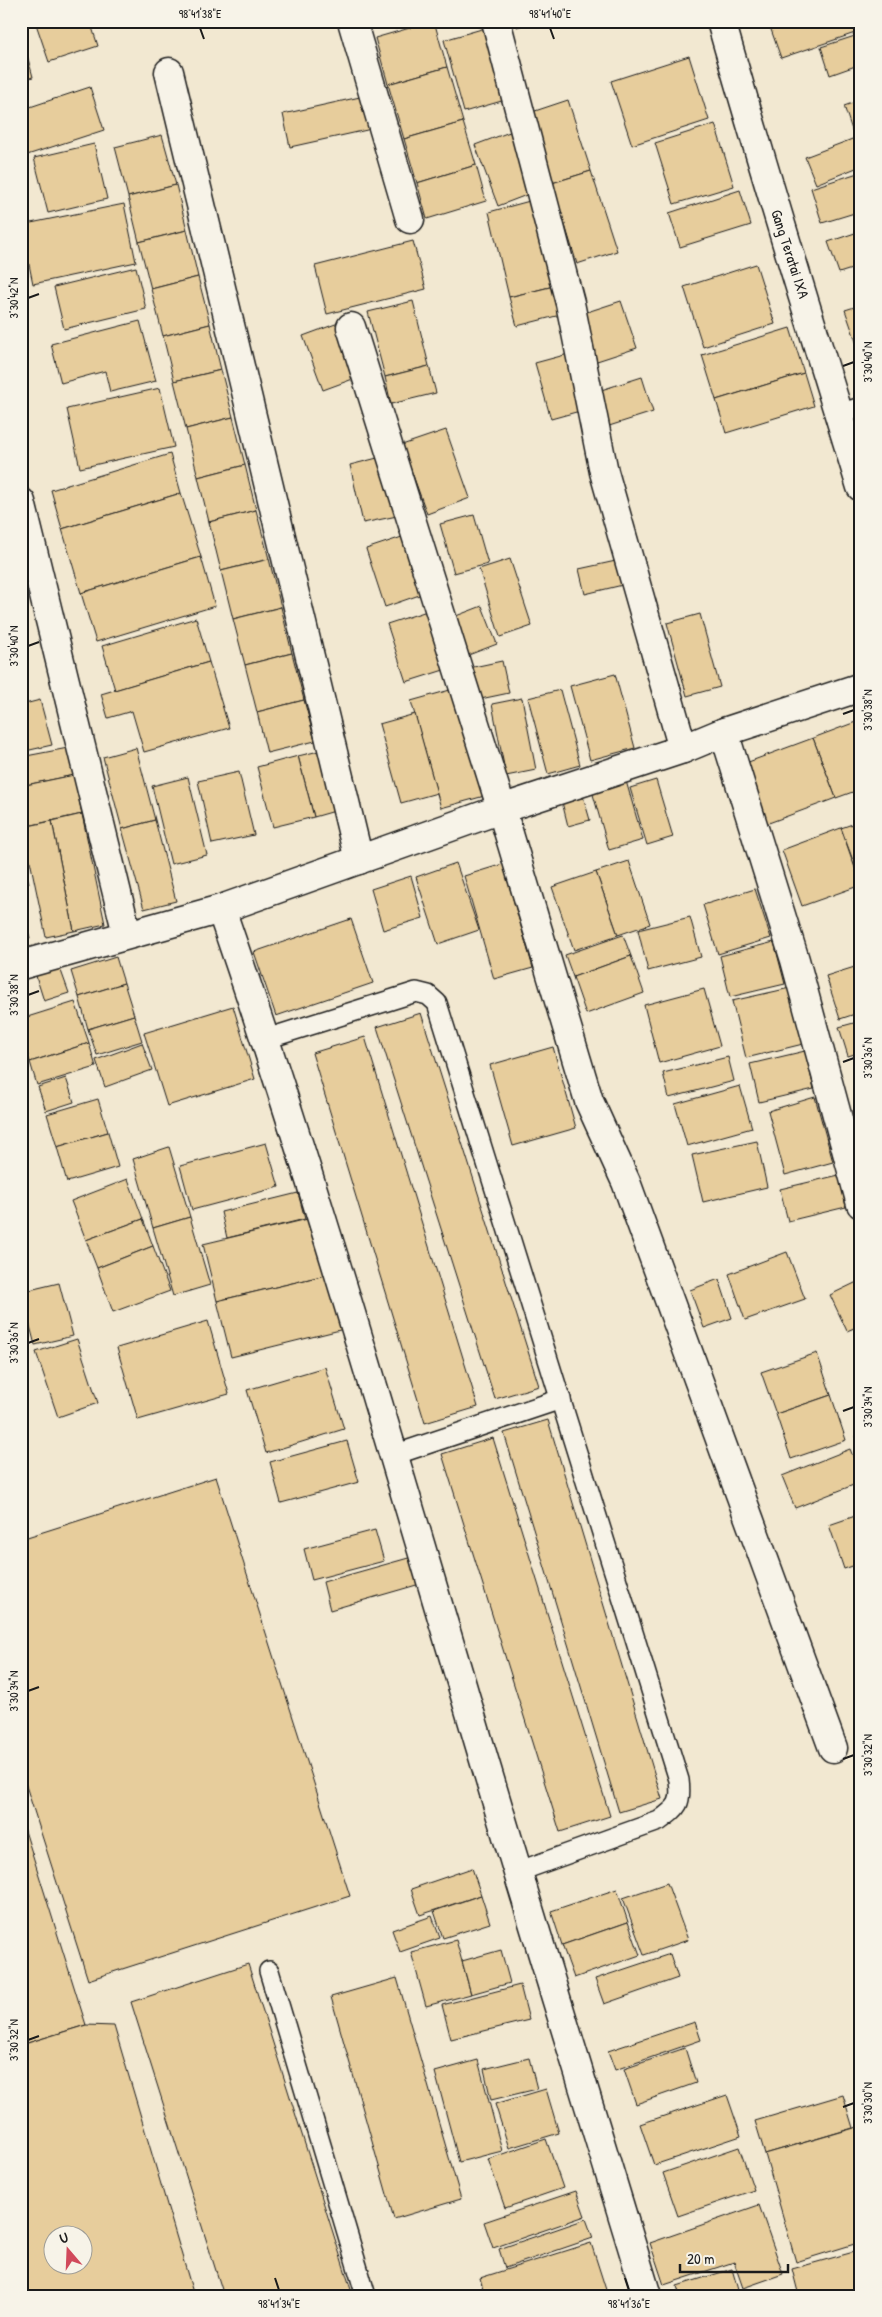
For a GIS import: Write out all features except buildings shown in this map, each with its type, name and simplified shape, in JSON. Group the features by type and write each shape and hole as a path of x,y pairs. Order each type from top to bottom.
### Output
{"street":[{"path":"352,21 410,219"},
{"path":"496,21 570,303 604,472 683,749"},
{"name":"Gang Teratai IXA","path":"721,21 768,186 850,410 861,487"},
{"path":"168,72 359,860"},
{"path":"352,327 589,1101 626,1182 833,1748"},
{"path":"21,502 127,934"},
{"path":"21,965 221,909 501,809 683,749 724,732 861,687"},
{"path":"724,732 795,960 861,1204"},
{"path":"221,909 266,1040 394,1455 517,1872 647,2296"}],"lane":[{"path":"266,1040 416,992 428,995 437,1003 679,1780 681,1796 676,1808 659,1821 517,1872"},
{"path":"394,1455 561,1400"},
{"path":"269,1971 366,2296"}]}
